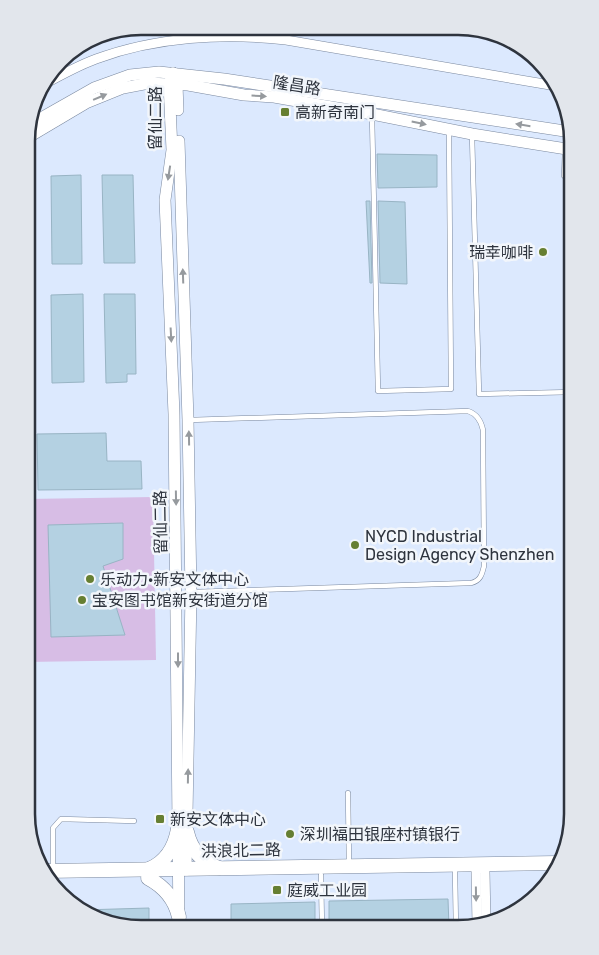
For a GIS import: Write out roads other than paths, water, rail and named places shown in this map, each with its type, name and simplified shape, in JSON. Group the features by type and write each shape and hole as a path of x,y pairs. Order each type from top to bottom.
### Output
{"main road":[{"path":"181,920 177,908 169,894 148,874 168,854 183,830 198,854 211,865 220,868"},
{"name":"洪浪北二路","path":"54,874 321,875 455,872 552,863"},
{"name":"洪浪北二路","path":"182,873 220,868 349,866 548,870"}],"street":[{"path":"55,79 96,59 132,48 181,40 254,36 548,85"},
{"name":"隆昌路","path":"37,120 77,98 116,80 145,73 173,81 244,95 274,97 564,149"},
{"name":"隆昌路","path":"36,133 86,103 136,84 224,78 564,131"},
{"name":"留仙二路","path":"173,81 178,112 181,195 191,592 182,920"},
{"name":"留仙二路","path":"173,81 172,150 166,194 174,414 183,830"},
{"path":"178,112 185,97 194,89 201,87"},
{"path":"166,194 181,195"},
{"path":"480,869 485,916"},
{"path":"477,918 480,869"}],"lane":[{"path":"372,114 378,391 452,389 449,130"},
{"path":"472,134 479,394 564,392"},
{"path":"188,420 468,411 473,413 482,423 483,430 484,566 480,578 476,582 191,592"},
{"path":"348,793 349,866"},
{"path":"50,869 53,828 61,819 134,821"},
{"path":"455,872 456,920"},
{"path":"321,875 322,920"}],"place":[{"name":"高新奇南门","path":"285,112"},
{"name":"瑞幸咖啡","path":"543,252"},
{"name":"NYCD Industrial Design Agency Shenzhen","path":"355,545"},
{"name":"乐动力·新安文体中心","path":"90,579"},
{"name":"宝安图书馆新安街道分馆","path":"82,600"},
{"name":"新安文体中心","path":"160,819"},
{"name":"深圳福田银座村镇银行","path":"290,834"},
{"name":"庭威工业园","path":"277,890"}]}
